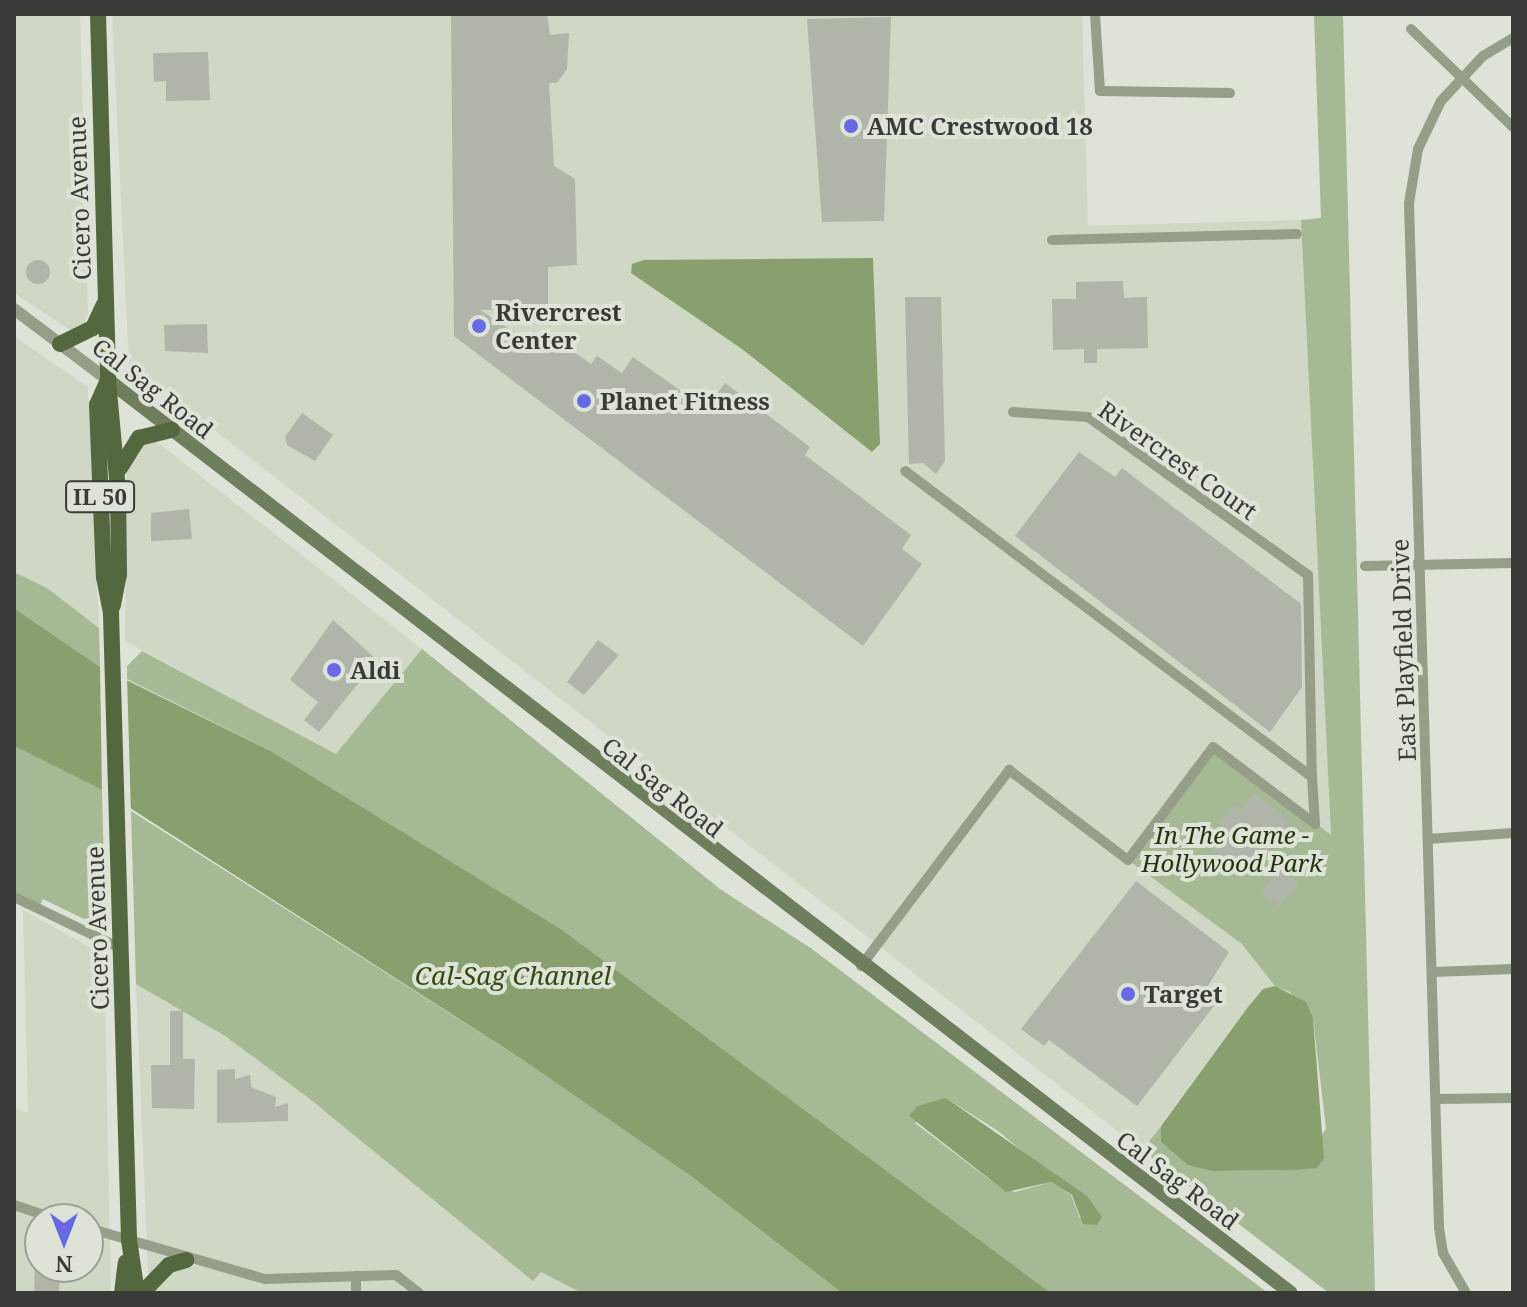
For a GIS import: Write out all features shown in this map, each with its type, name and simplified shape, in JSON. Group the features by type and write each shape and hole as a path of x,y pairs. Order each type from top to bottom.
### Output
{"main road":[{"name":"Cicero Avenue","path":"98,14 108,380 118,490 119,574 111,614"},
{"path":"60,344 93,328 106,299"},
{"name":"Cicero Avenue","path":"108,380 97,405 104,577 111,614 119,840 129,1240 122,1293"},
{"name":"Cal Sag Road","path":"108,380 861,966 1291,1293"},
{"path":"118,490 130,445 172,430"},
{"name":"Cicero Avenue","path":"129,1240 140,1293"},
{"path":"140,1293 160,1272 186,1260"}],"street":[{"path":"1095,14 1097,84 1114,96 1230,93"},
{"path":"1411,29 1513,127"},
{"name":"East Playfield Drive","path":"1466,1293 1443,1253 1410,190 1425,131 1461,77 1513,38"},
{"path":"1052,240 1297,234"},
{"name":"Cal Sag Road","path":"14,309 108,380"},
{"name":"Rivercrest Court","path":"1013,412 1088,417 1308,575 1312,777"},
{"path":"861,966 1009,770 1128,860 1213,747 1315,824 1312,777 905,471"},
{"path":"1365,566 1513,563"},
{"path":"1428,839 1513,833"},
{"path":"14,897 122,949"},
{"path":"1433,972 1513,969"},
{"path":"1437,1099 1513,1098"},
{"path":"104,1233 186,1260 265,1279 396,1275 419,1293"},
{"path":"356,1276 356,1293"}],"shaded area":[{"path":"14,14 80,14 88,311 84,325 71,331 14,293"},
{"name":"Rivercrest Center","path":"112,14 1082,14 1088,226 1301,220 1339,1001 1248,1007 1142,1150 129,364"},
{"path":"14,336 88,387 99,628 47,588 14,572"},
{"path":"153,439 422,649 336,755 125,641 127,456"},
{"path":"23,910 104,955 111,1293 14,1293 14,1108 28,1113"},
{"path":"136,984 225,1036 386,1157 532,1280 541,1272 582,1293 149,1293"}],"green space":[{"path":"1314,14 1343,14 1375,1293 1329,1293 1142,1150 1161,1126 1161,1142 1211,1171 1295,1170 1326,1129 1313,1018 1290,992 1275,986 1242,944 1128,860 1213,747 1331,835 1301,220 1321,218"},
{"path":"14,572 47,588 99,628 100,667 14,608"},
{"path":"422,649 720,889 812,949 1268,1293 1051,1293 561,929 271,751 127,679 127,666 142,651 336,754","holes":["946,1098 998,1131 1102,1218 1080,1218 1071,1195 1051,1182 1015,1192 998,1186 915,1123"]},
{"path":"14,746 102,790 105,906 98,917 84,919 43,899 38,909 14,897"},
{"path":"131,811 520,1058 692,1177 842,1293 582,1293 541,1272 533,1281 311,1100 225,1036 136,984"}],"water":[{"path":"873,258 880,444 872,452 742,349 631,273 632,264 644,260"},
{"name":"Cal-Sag Channel","path":"14,608 100,667 271,751 561,929 1051,1293 842,1293 692,1177 520,1058 102,790 14,746"},
{"path":"1275,986 1306,1002 1313,1018 1324,1158 1317,1168 1295,1170 1212,1171 1188,1165 1161,1142 1161,1126 1248,1007 1263,989"},
{"path":"946,1098 1087,1196 1102,1217 1097,1225 1083,1224 1072,1195 1051,1182 1006,1192 909,1116 917,1106"}],"pier":[{"path":"100,667 127,675 131,816 102,795"}],"building":[{"name":"Rivercrest Center","path":"451,14 547,14 550,35 569,33 567,69 557,83 549,83 554,166 575,179 577,265 548,267 548,310 480,310 528,341 533,331 555,351 560,342 591,364 597,356 622,373 633,357 705,408 725,383 810,447 805,455 911,535 902,549 922,564 863,646 454,336"},
{"name":"AMC Crestwood 18","path":"891,17 884,221 822,222 807,19"},
{"path":"208,52 210,100 166,101 166,81 154,82 153,53"},
{"path":"38,260 46,264 50,272 46,280 38,284 30,280 26,272 30,264"},
{"path":"1123,281 1124,298 1147,297 1148,348 1097,349 1097,363 1084,363 1084,349 1053,350 1052,299 1076,299 1076,282"},
{"path":"905,297 941,297 945,461 936,474 923,463 909,464"},
{"path":"207,324 208,353 165,351 164,325"},
{"path":"302,413 333,435 315,461 287,445 285,437"},
{"path":"1079,452 1115,477 1122,468 1301,604 1302,687 1270,732 1015,536"},
{"path":"189,509 192,539 151,541 151,513"},
{"name":"Aldi","path":"333,620 377,660 319,732 304,720 318,702 290,680"},
{"path":"598,640 619,655 584,695 567,682"},
{"name":"In The Game - Hollywood Park","path":"1253,793 1290,821 1248,876 1205,843 1234,805 1241,809"},
{"path":"1280,868 1299,882 1279,907 1261,892"},
{"name":"Target","path":"1136,881 1229,952 1204,992 1217,1002 1137,1106 1049,1040 1044,1046 1021,1029"},
{"path":"170,1011 183,1011 183,1059 195,1059 194,1109 152,1108 151,1065 170,1065"},
{"path":"235,1069 235,1079 250,1075 251,1087 276,1097 275,1107 288,1103 288,1121 217,1123 217,1070"},
{"path":"34,1283 59,1283 59,1293 34,1293"}],"place":[{"name":"AMC Crestwood 18","path":"851,126"},
{"name":"Rivercrest Center","path":"479,326"},
{"name":"Planet Fitness","path":"584,401"},
{"name":"Aldi","path":"334,670"},
{"name":"Target","path":"1128,994"}]}
